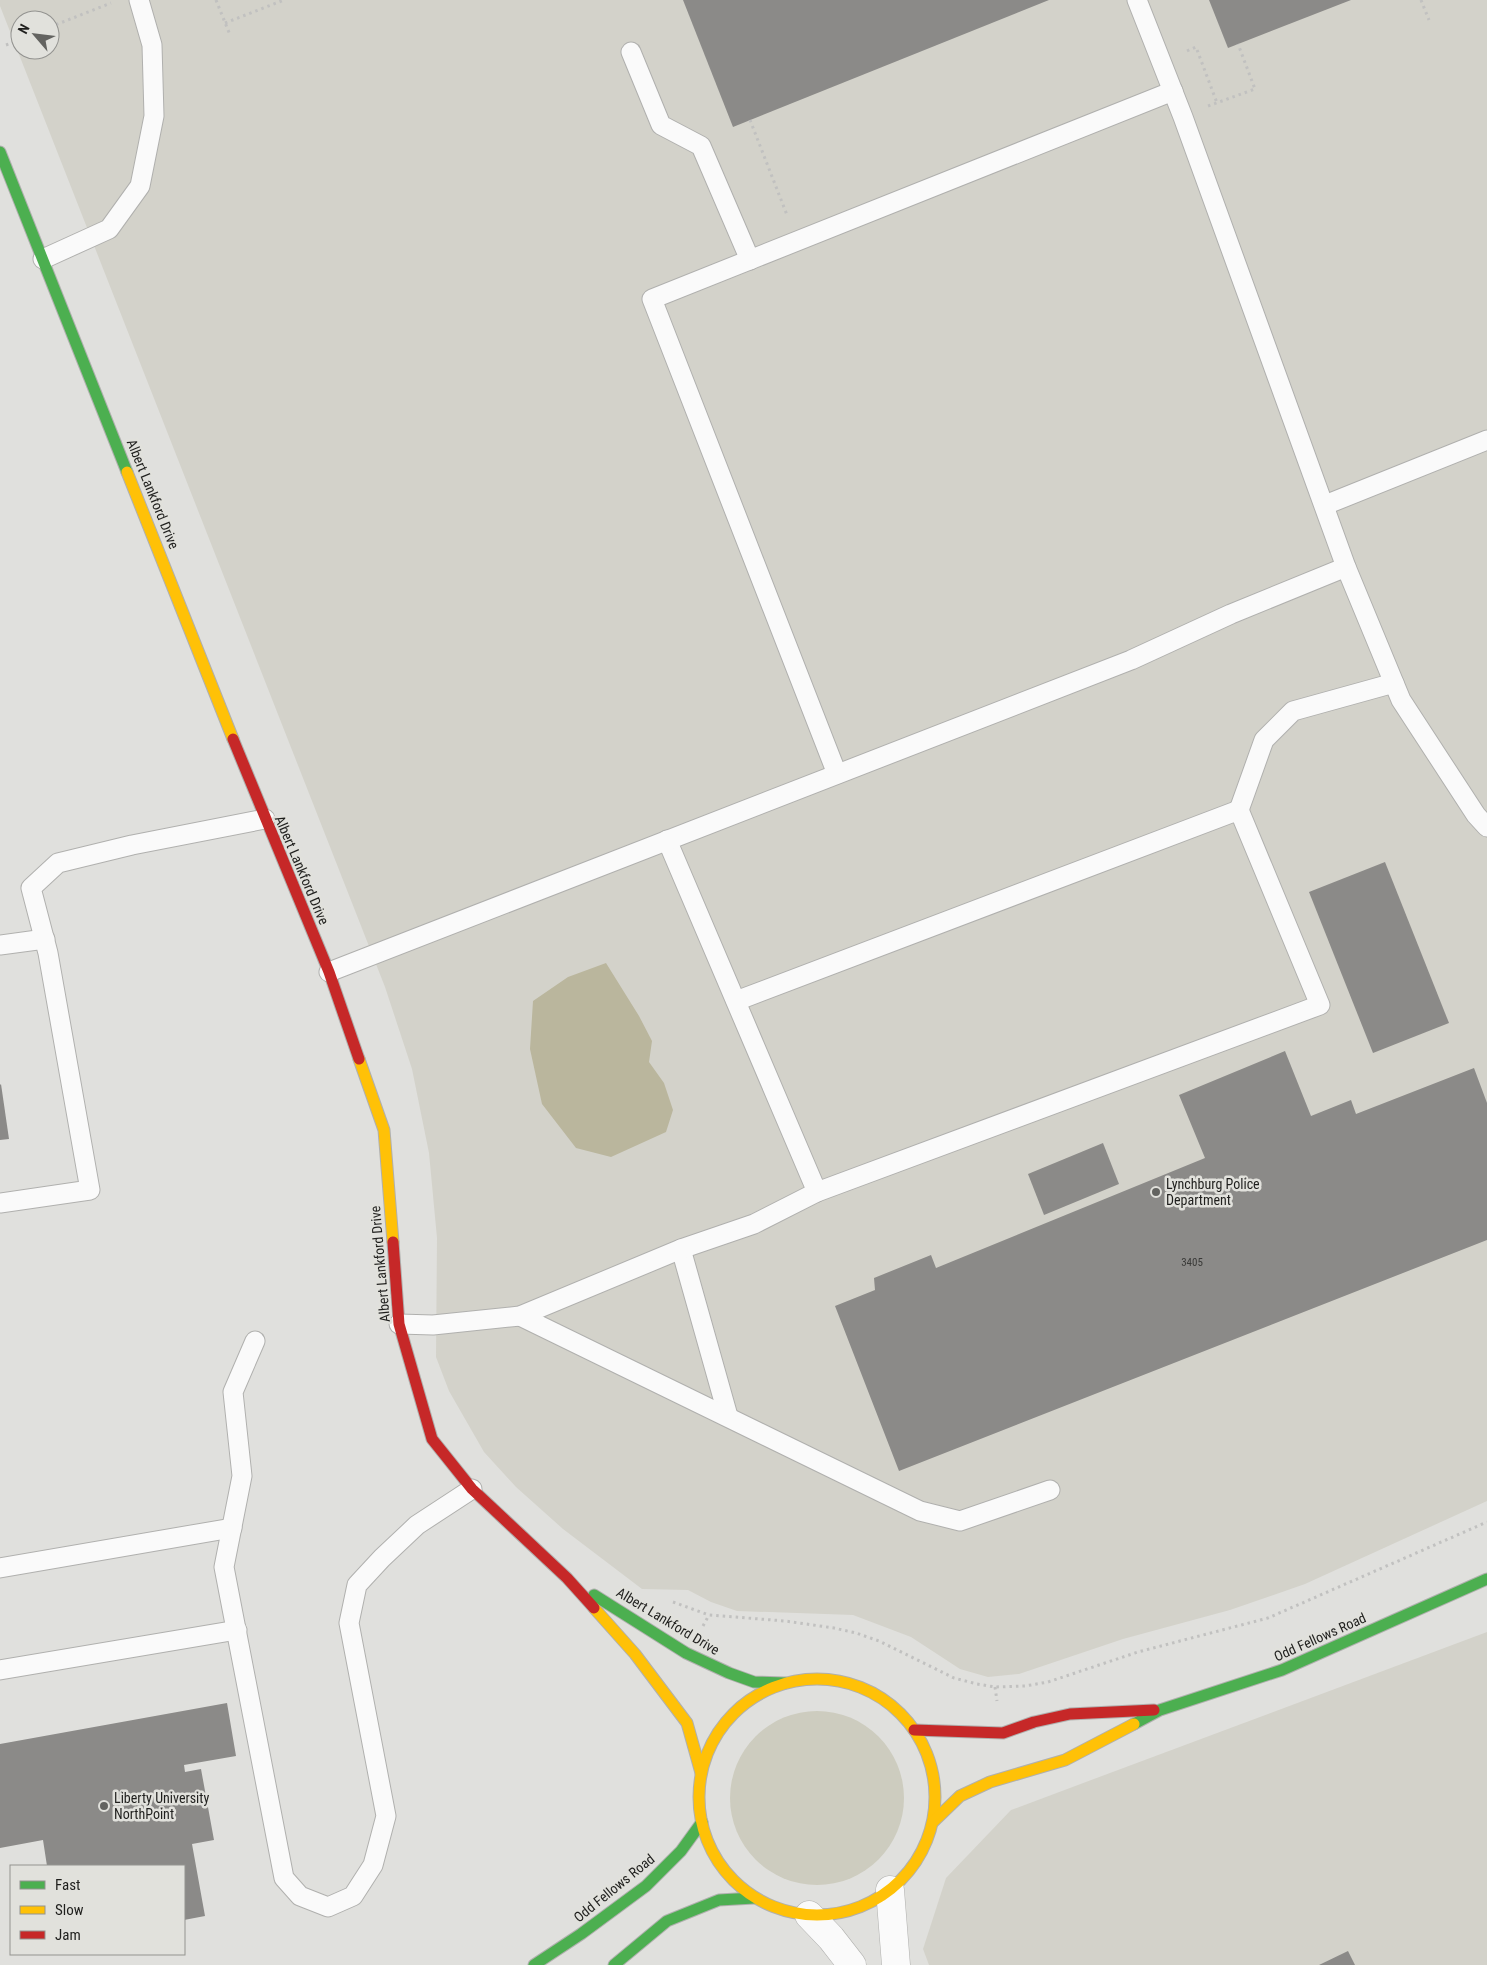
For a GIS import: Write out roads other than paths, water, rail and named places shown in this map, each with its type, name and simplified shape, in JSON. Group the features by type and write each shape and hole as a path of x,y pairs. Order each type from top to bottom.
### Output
{"street":[{"name":"Albert Lankford Drive","path":"0,152 265,819 329,972 384,1130 399,1324 432,1439 472,1488 567,1578 635,1654 687,1723 701,1773"},
{"name":"Albert Lankford Drive","path":"567,1578 686,1653 729,1674 754,1682 787,1683"},
{"name":"Odd Fellows Road","path":"933,1822 960,1796 990,1782 1065,1760 1160,1710 1282,1670 1487,1579"},
{"path":"811,1679 835,1680 858,1686 880,1696 914,1730 926,1751 933,1774 935,1798 933,1822 925,1845 910,1870 890,1890 865,1906 838,1914 809,1915 780,1910 754,1898 732,1880 714,1857 703,1830 699,1802 701,1773 711,1745 726,1721 744,1704 764,1691 787,1683 811,1679"},
{"name":"Odd Fellows Road","path":"914,1730 1003,1733 1034,1722 1070,1714 1160,1710"},
{"name":"Odd Fellows Road","path":"534,1965 581,1934 646,1886 681,1851 702,1822"},
{"path":"890,1890 896,1965"},
{"path":"614,1965 667,1921 719,1900 754,1898"},
{"path":"809,1915 831,1938 852,1965"}],"lane":[{"path":"43,259 109,229 140,186 154,116 152,45 139,0"},
{"path":"1137,0 1173,91 1325,505 1346,568 1401,700 1476,815 1487,827"},
{"path":"631,52 661,125 701,146 750,260"},
{"path":"837,774 652,299 1173,91"},
{"path":"1325,505 1487,440"},
{"path":"329,972 1131,660 1231,614 1346,568"},
{"path":"399,1324 433,1325 520,1316 681,1249 754,1224 817,1192 1320,1005 1239,810 1264,740 1293,711 1394,683"},
{"path":"736,1002 1239,810"},
{"path":"0,1203 90,1190 45,939 31,888 58,863 132,845 265,819"},
{"path":"667,840 817,1192"},
{"path":"0,946 45,939"},
{"path":"681,1249 728,1416"},
{"path":"520,1316 920,1511 960,1521 1050,1490"},
{"path":"255,1341 233,1392 242,1476 224,1567 284,1878 300,1896 328,1908 353,1896 373,1866 386,1816 349,1622 357,1585 417,1525 472,1488"},
{"path":"0,1568 232,1528"},
{"path":"0,1670 236,1630"}],"place":[{"name":"Lynchburg Police Department","path":"1156,1192"},
{"name":"Liberty University NorthPoint","path":"104,1806"}]}
